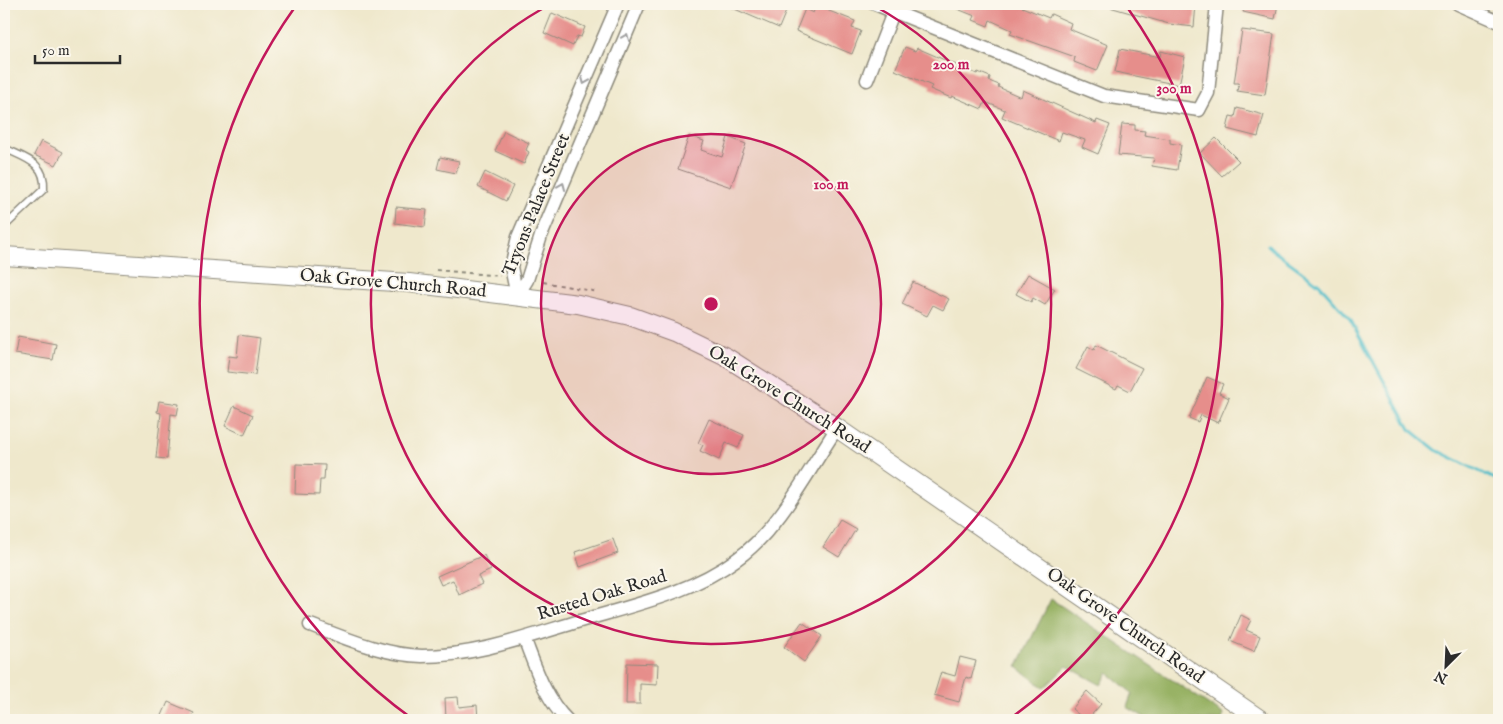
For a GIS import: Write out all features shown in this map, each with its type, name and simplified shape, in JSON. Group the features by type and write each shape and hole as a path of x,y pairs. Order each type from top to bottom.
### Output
{"main road":[{"name":"Oak Grove Church Road","path":"4,256 409,283 578,304 622,314 674,332 726,356 837,428 1261,720"}],"street":[{"name":"Tryons Palace Street","path":"517,296 511,267 518,237 618,4"},
{"name":"Tryons Palace Street","path":"517,296 527,280 541,236 639,4"},
{"path":"874,4 895,8 1104,96 1199,110 1208,93 1217,4"},
{"path":"1458,4 1499,22"},
{"path":"867,80 895,8"},
{"path":"566,127 584,134"},
{"name":"Rusted Oak Road","path":"310,625 382,650 418,656 462,653 524,638 676,592 708,579 739,559 770,528 837,428"},
{"path":"524,638 538,676 559,713 567,720"}],"lane":[{"path":"4,148 38,165 45,178 44,189 6,226 4,238"}],"path":[{"path":"436,270 500,276"},
{"path":"544,282 598,292"}],"green space":[{"path":"1051,599 1223,714 1222,720 1149,720 1127,707 1132,693 1108,673 1101,685 1067,666 1044,688 1017,667"}],"building":[{"path":"723,4 789,4 779,28"},
{"path":"945,4 1024,4 1022,7 1049,18 1051,14 1071,23 1069,29 1108,45 1097,71 1074,62 1075,57 1010,34 1012,30 990,20 988,26 973,20 975,16"},
{"path":"1107,4 1196,4 1194,27 1169,24 1106,6"},
{"path":"1245,4 1278,4 1275,19 1243,12"},
{"path":"816,6 855,21 852,28 861,31 852,54 796,31 805,9 813,13"},
{"path":"552,13 585,27 581,37 577,36 573,46 544,33"},
{"path":"1242,30 1274,34 1265,95 1237,91 1239,83 1234,83"},
{"path":"905,47 915,51 917,48 977,74 978,72 990,77 989,81 999,85 998,87 1021,97 1023,90 1096,123 1097,120 1110,125 1098,154 1082,147 1085,140 1062,132 1059,141 1002,117 1005,110 985,102 982,109 952,96 951,98 930,89 932,86 895,70"},
{"path":"1120,49 1160,57 1161,51 1185,57 1179,85 1115,72"},
{"path":"1237,108 1264,115 1258,137 1227,129 1230,116 1235,117"},
{"path":"1122,124 1135,125 1135,130 1145,131 1144,135 1170,139 1170,143 1181,145 1177,170 1152,166 1154,158 1118,155"},
{"path":"504,131 529,143 526,150 529,152 524,164 495,151"},
{"path":"689,136 704,141 701,150 722,157 728,137 746,144 731,187 678,169"},
{"path":"1216,138 1239,161 1222,176 1200,153"},
{"path":"41,141 63,152 56,165 34,155"},
{"path":"440,157 459,161 456,173 437,169"},
{"path":"485,172 513,186 506,201 478,187"},
{"path":"396,207 427,210 425,227 395,223"},
{"path":"1028,274 1055,289 1045,305 1033,298 1031,302 1016,294"},
{"path":"913,282 949,299 943,310 933,305 927,316 902,304"},
{"path":"239,335 260,338 255,375 227,372 229,356 237,357"},
{"path":"18,337 56,344 53,360 15,354"},
{"path":"1096,345 1142,368 1130,391 1118,385 1116,389 1076,369 1088,346 1094,350"},
{"path":"1207,377 1223,384 1219,393 1229,398 1218,423 1201,415 1198,422 1189,418"},
{"path":"159,401 179,404 177,415 171,414 167,459 156,458 161,413 157,412"},
{"path":"234,406 253,415 244,435 225,426"},
{"path":"709,419 744,435 738,448 726,443 719,460 700,451 703,445 698,443"},
{"path":"296,464 325,465 324,480 320,480 319,495 295,494"},
{"path":"840,520 856,529 839,557 823,547"},
{"path":"613,539 618,553 580,567 575,552"},
{"path":"484,555 491,570 478,576 482,584 459,595 453,580 441,585 437,576"},
{"path":"1241,615 1251,620 1246,630 1260,636 1254,651 1230,641"},
{"path":"802,622 822,636 804,662 784,647"},
{"path":"960,657 976,661 971,679 966,677 959,702 934,695 941,672 955,676"},
{"path":"627,663 658,664 657,685 640,684 640,704 626,704"},
{"path":"1087,691 1101,704 1085,720 1072,709"},
{"path":"458,697 459,707 477,705 478,720 446,720 445,698"},
{"path":"168,702 194,713 190,720 160,720"}],"waterway":[{"path":"1268,245 1319,284 1350,319 1410,429 1436,450 1499,481"}]}
